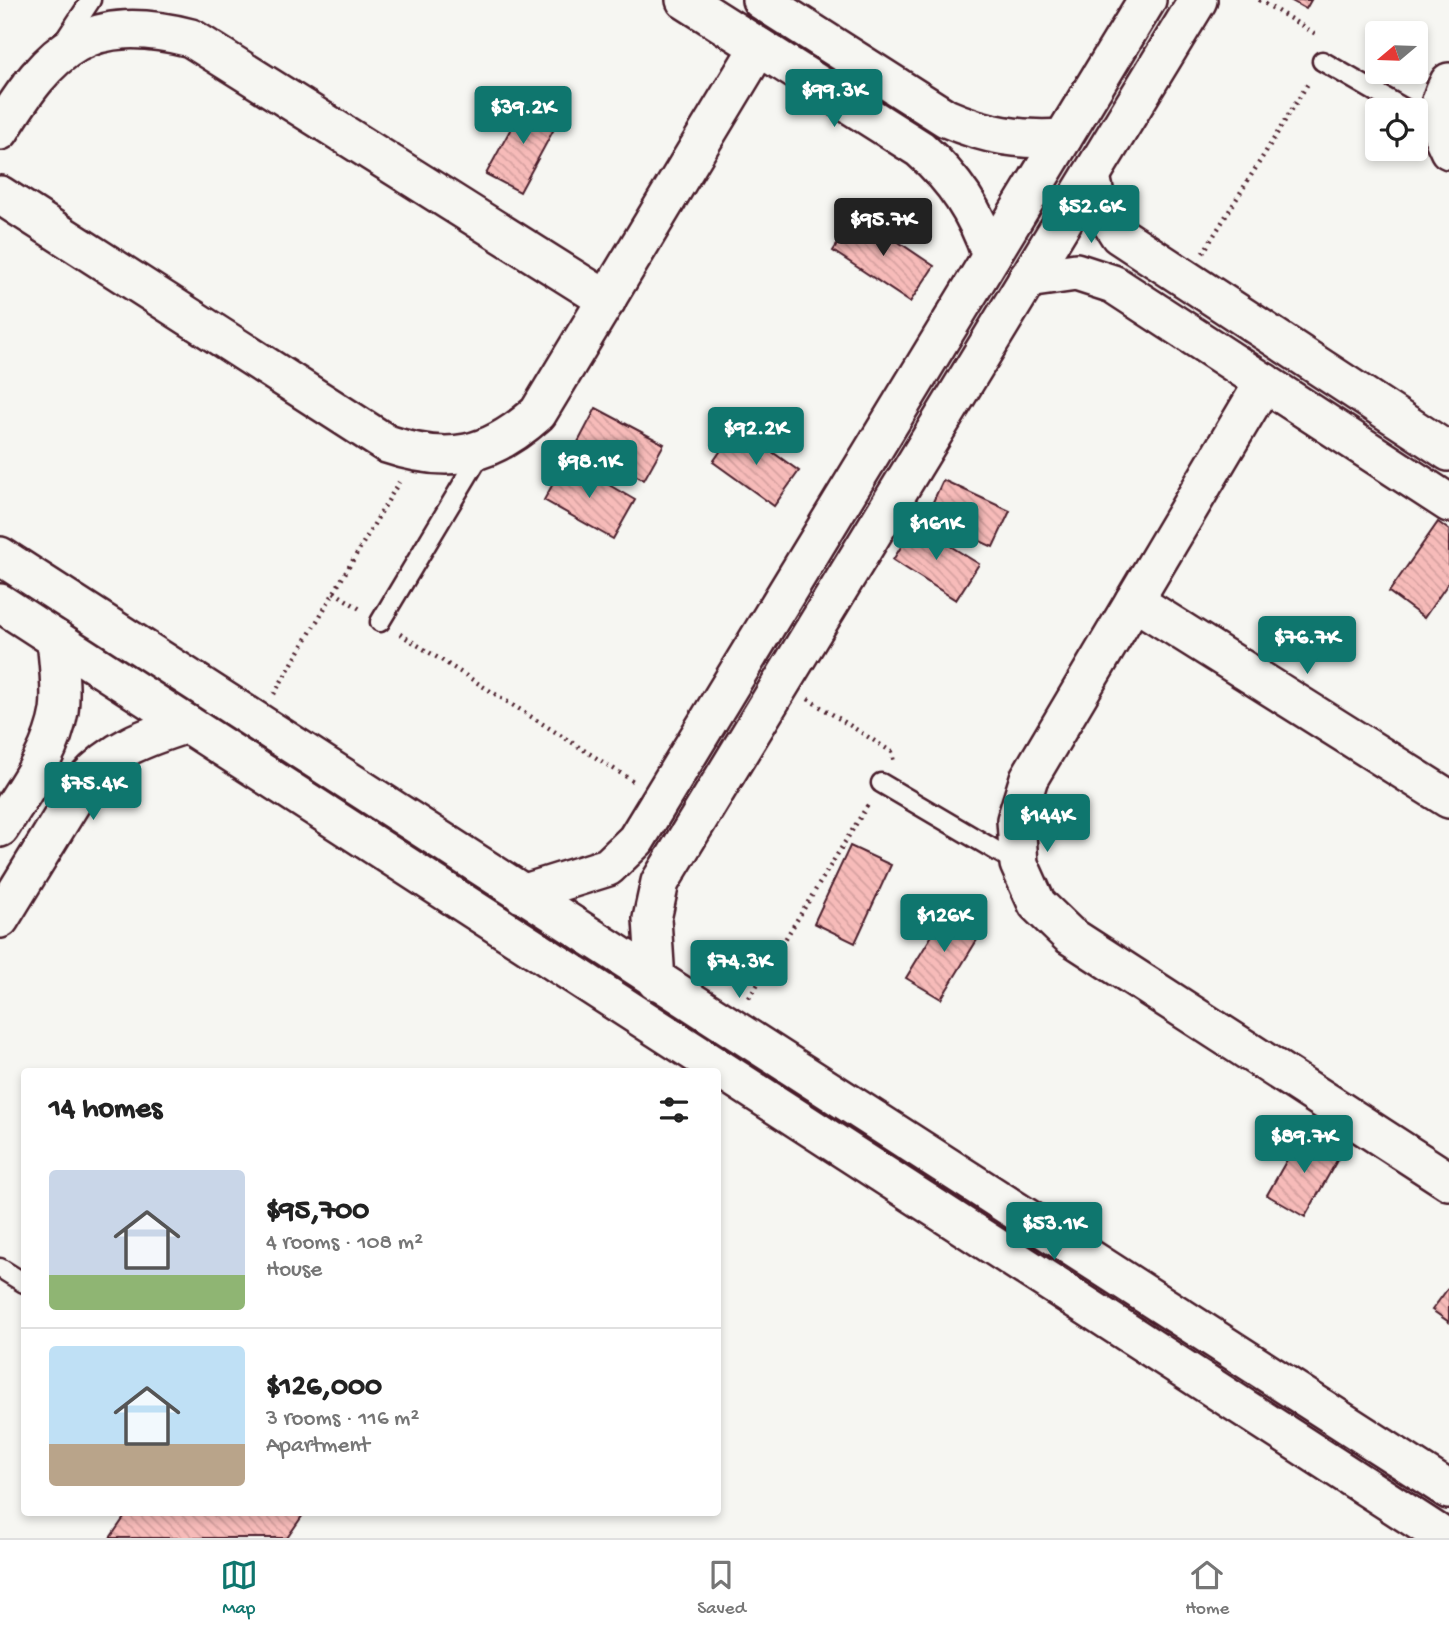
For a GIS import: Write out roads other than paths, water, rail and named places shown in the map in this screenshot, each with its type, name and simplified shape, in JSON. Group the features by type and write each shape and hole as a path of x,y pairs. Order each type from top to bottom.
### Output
{"street":[{"path":"685,0 928,156 964,196 981,225 991,256"},
{"path":"761,0 797,10 946,118 973,130 1033,140 1063,138"},
{"path":"522,894 608,867 623,855 654,809 1147,0"},
{"path":"656,981 653,900 660,882 1198,0"},
{"path":"0,131 27,86 53,59 84,40 119,29 156,29 191,38 607,300"},
{"path":"0,195 387,444 416,454 450,456 483,450 513,436 538,413 759,47"},
{"path":"1434,131 1438,107 1449,82"},
{"path":"1091,176 1096,199 1105,218 1119,235 1449,452"},
{"path":"1113,284 1112,271 1116,260 1135,247"},
{"path":"1027,279 1076,272 1113,284 1449,503"},
{"path":"1264,382 1029,778 1016,820 1019,864 1037,904 1069,934 1448,1177"},
{"path":"0,556 1449,1490"},
{"path":"1134,601 1449,799"},
{"path":"0,603 720,1068"},
{"path":"0,828 44,756 59,708 56,639"},
{"path":"0,919 84,782 118,750 187,723"},
{"path":"44,756 84,782"},
{"path":"654,809 684,842"},
{"path":"721,1069 1446,1538"},
{"path":"1069,1294 1090,1260"}],"lane":[{"path":"53,59 91,0"},
{"path":"1322,61 1385,98"},
{"path":"380,622 483,450"},
{"path":"881,783 1019,864"},
{"path":"0,1268 21,1281"}]}
